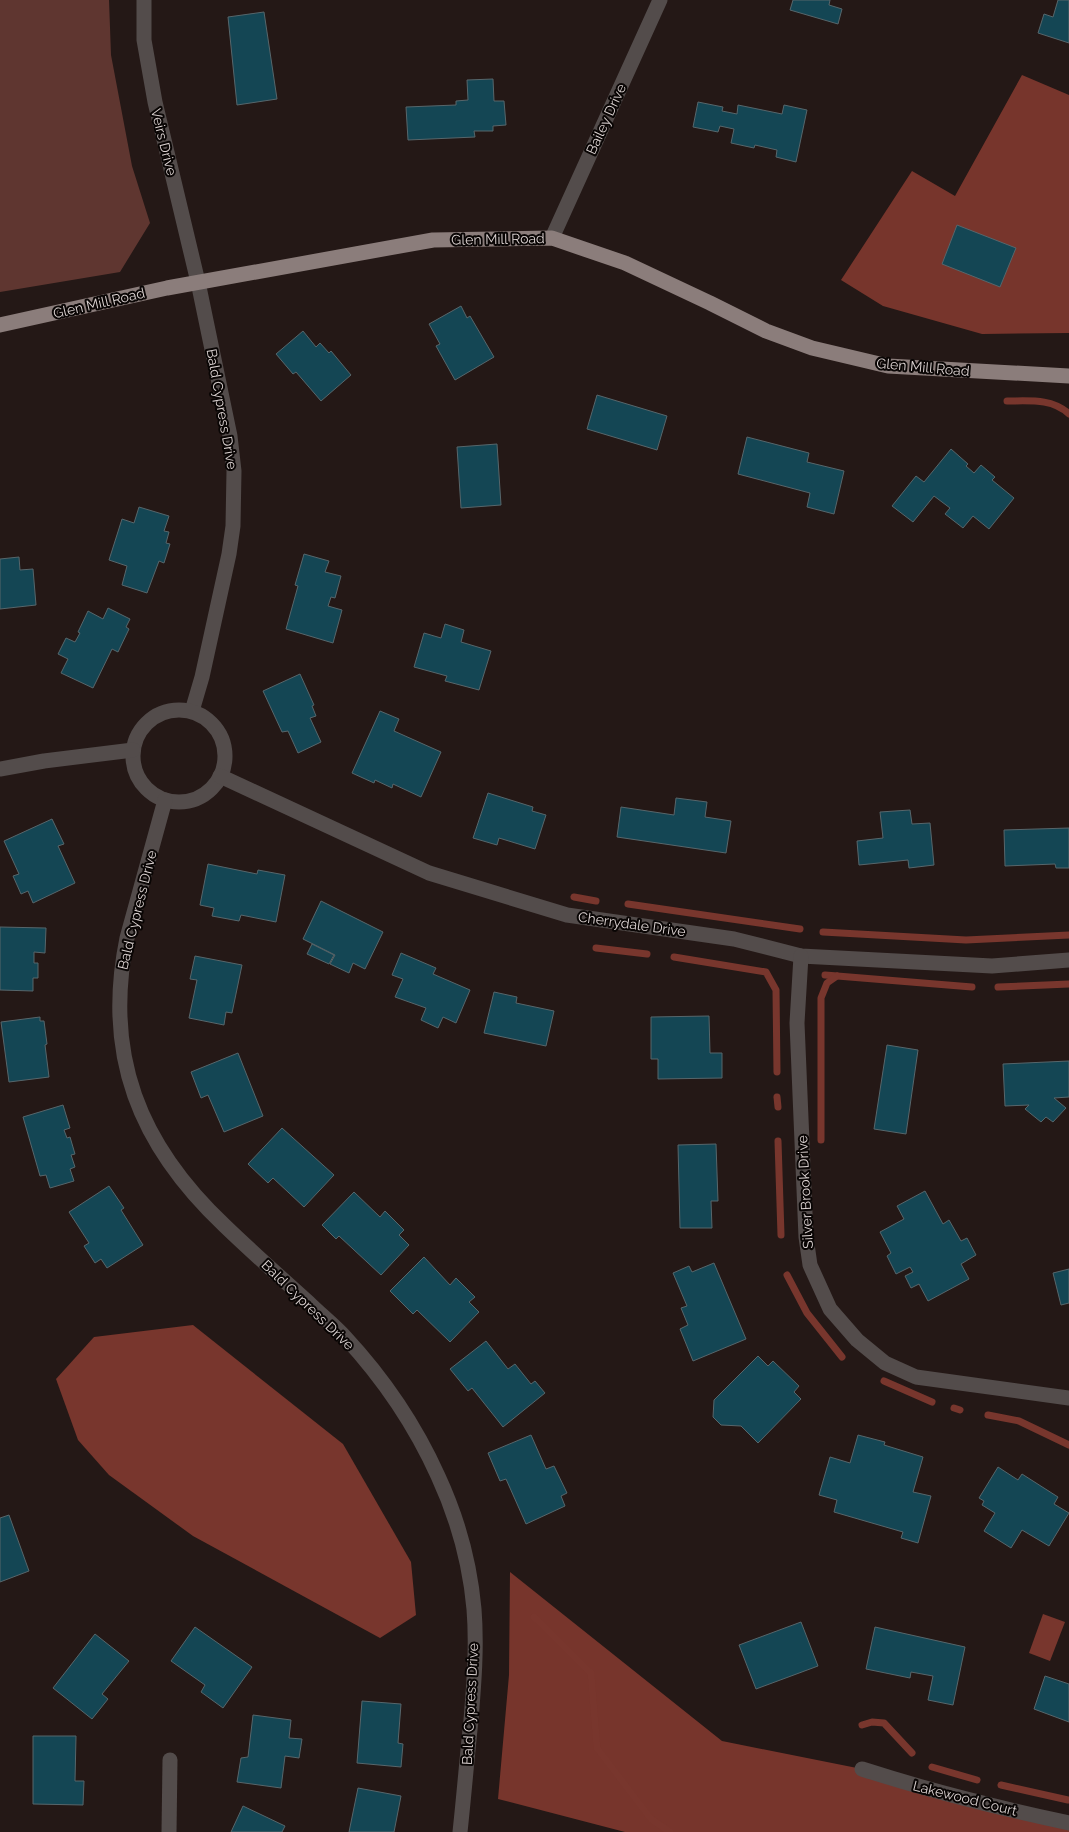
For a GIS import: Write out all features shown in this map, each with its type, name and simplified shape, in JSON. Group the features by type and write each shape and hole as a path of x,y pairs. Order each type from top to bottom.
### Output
{"main road":[{"name":"Glen Mill Road","path":"0,325 198,282 433,240 552,238 624,263 766,331 812,348 888,366 1069,376"}],"street":[{"name":"Veirs Drive","path":"144,0 144,40 155,102 198,282"},
{"name":"Bailey Drive","path":"552,238 660,0"},
{"name":"Bald Cypress Drive","path":"192,711 202,677 229,554 234,526 235,502 230,436 198,282"},
{"path":"165,711 192,711 206,718 217,730 224,744 224,761 220,776 203,795 191,800 178,802 165,800 151,792 140,781 134,766 133,750 136,737 143,726 153,717 165,711"},
{"path":"0,769 44,761 133,750"},
{"name":"Cherrydale Drive","path":"220,776 429,873 567,915 734,939 801,956 992,966 1069,960"},
{"name":"Bald Cypress Drive","path":"165,800 122,960 119,1020 123,1056 131,1087 158,1145 176,1173 200,1202 224,1226 343,1335 370,1366 395,1398 421,1442 438,1476 464,1551 474,1608 475,1666 460,1832"},
{"name":"Silver Brook Drive","path":"801,956 797,1023 806,1237 810,1265 830,1309 857,1340 885,1363 916,1377 1069,1398"},
{"path":"169,1832 170,1760"},
{"name":"Lakewood Court","path":"862,1769 918,1788 1069,1823"}],"shaded area":[{"path":"0,0 109,0 111,55 132,166 150,223 120,272 0,292"},
{"path":"1022,75 1069,95 1069,333 982,334 883,306 841,280 912,171 955,196"},
{"path":"193,1325 343,1444 411,1562 416,1615 380,1638 193,1536 109,1475 78,1440 56,1379 94,1337"},
{"path":"510,1572 722,1741 862,1769 1069,1823 1069,1832 625,1832 498,1799 509,1675"},
{"path":"1043,1614 1065,1622 1050,1661 1029,1653"}],"building":[{"path":"793,0 830,0 829,5 842,9 838,24 790,10"},
{"path":"1058,0 1069,0 1069,43 1038,33 1044,14 1053,17"},
{"path":"264,12 277,99 237,105 228,17"},
{"path":"493,79 494,101 504,101 506,125 493,126 493,131 474,131 475,137 408,140 406,107 456,105 456,101 468,100 467,80"},
{"path":"698,102 723,107 722,111 737,114 738,105 782,114 784,105 807,110 796,162 776,157 777,150 755,145 754,148 731,143 734,129 720,126 718,132 693,127"},
{"path":"957,225 1016,248 1000,287 942,264"},
{"path":"461,306 467,318 470,316 494,357 455,380 436,346 440,344 429,324"},
{"path":"303,331 316,347 320,343 329,353 331,351 351,375 321,401 296,372 293,374 276,354"},
{"path":"597,395 667,416 657,450 587,429"},
{"path":"747,437 809,453 807,462 844,471 834,514 807,507 810,493 738,474"},
{"path":"497,444 501,505 461,508 457,447"},
{"path":"951,449 968,464 966,466 974,473 981,465 995,477 992,480 1014,498 989,529 973,516 963,528 945,514 950,508 934,496 913,522 892,506 916,476 924,482"},
{"path":"139,507 169,516 164,531 169,532 166,543 170,544 164,563 159,561 147,593 122,585 127,566 109,560 122,519 134,523"},
{"path":"304,554 329,561 325,572 341,576 335,598 331,597 328,606 342,610 333,643 286,629 298,586 295,585"},
{"path":"19,557 20,570 33,569 36,605 0,609 0,559"},
{"path":"108,608 130,619 126,627 129,629 118,652 112,649 93,688 61,673 68,659 58,654 66,638 75,642 88,611 103,619"},
{"path":"445,624 464,630 461,642 491,651 479,690 445,681 447,676 414,667 424,633 441,638"},
{"path":"300,674 314,705 312,706 316,716 310,718 321,742 298,753 288,731 282,732 263,691"},
{"path":"380,711 399,719 394,731 441,752 421,797 393,784 392,788 375,780 374,783 352,773"},
{"path":"488,793 533,807 532,811 546,815 535,849 499,838 497,845 473,838"},
{"path":"676,798 707,802 705,817 731,821 726,853 617,837 621,807 674,815"},
{"path":"910,810 912,824 930,823 934,865 909,868 908,860 859,865 857,841 883,838 880,812"},
{"path":"52,819 64,844 58,846 75,883 33,903 28,891 21,894 13,876 19,874 4,841"},
{"path":"1069,828 1069,868 1056,868 1055,864 1005,866 1004,830"},
{"path":"208,864 257,874 258,870 285,875 276,922 241,915 239,921 212,916 214,908 200,905"},
{"path":"321,901 383,932 365,969 353,963 349,973 330,964 335,955 303,939"},
{"path":"0,927 46,928 45,953 34,952 34,963 38,963 38,978 33,978 33,991 0,990"},
{"path":"312,944 334,955 329,964 307,954"},
{"path":"401,953 436,968 433,974 470,990 456,1023 443,1017 438,1028 421,1020 426,1008 395,997 403,979 392,975"},
{"path":"195,956 242,965 232,1013 226,1012 224,1025 189,1018 197,980 190,979"},
{"path":"494,992 517,997 516,1003 554,1011 546,1046 484,1033"},
{"path":"709,1016 710,1053 722,1053 722,1078 658,1079 658,1059 651,1059 651,1017"},
{"path":"40,1017 40,1021 44,1021 49,1077 9,1082 1,1022"},
{"path":"887,1045 918,1050 906,1134 874,1129"},
{"path":"238,1053 263,1116 224,1132 208,1095 201,1098 191,1072"},
{"path":"1069,1061 1069,1097 1054,1098 1066,1108 1053,1122 1046,1117 1041,1122 1025,1109 1029,1105 1005,1106 1003,1064"},
{"path":"63,1105 70,1128 64,1130 67,1138 70,1137 75,1154 71,1155 75,1167 70,1169 74,1181 50,1188 46,1175 40,1176 23,1117"},
{"path":"282,1128 334,1175 304,1207 273,1178 268,1183 248,1164"},
{"path":"716,1144 718,1201 711,1201 712,1228 680,1228 678,1145"},
{"path":"109,1186 124,1208 121,1210 143,1245 107,1268 101,1259 95,1263 84,1246 89,1243 69,1212"},
{"path":"925,1191 943,1224 949,1220 961,1241 967,1238 976,1255 961,1264 969,1279 928,1301 919,1284 911,1288 905,1276 913,1272 910,1267 896,1274 887,1256 891,1253 880,1232 904,1219 897,1206"},
{"path":"354,1192 380,1217 385,1211 404,1230 399,1235 409,1245 381,1275 339,1236 336,1239 322,1225"},
{"path":"424,1257 450,1285 456,1278 475,1297 469,1302 479,1312 450,1342 417,1310 413,1314 390,1291"},
{"path":"714,1263 746,1339 693,1361 680,1329 688,1325 681,1308 687,1306 673,1273 689,1266 692,1272"},
{"path":"1069,1269 1069,1303 1061,1305 1053,1273"},
{"path":"486,1341 508,1369 515,1364 531,1384 535,1381 545,1393 503,1427 472,1388 468,1391 450,1369"},
{"path":"758,1356 768,1366 773,1361 799,1386 794,1392 801,1399 758,1443 741,1426 721,1425 713,1417 714,1400"},
{"path":"531,1435 546,1469 554,1466 567,1493 561,1496 565,1506 526,1524 506,1479 500,1481 488,1453"},
{"path":"858,1435 885,1442 884,1445 923,1457 913,1492 931,1496 918,1543 901,1538 903,1532 834,1512 837,1500 819,1495 830,1457 850,1463"},
{"path":"998,1467 1018,1480 1022,1474 1058,1497 1054,1504 1069,1513 1049,1546 1022,1530 1011,1548 984,1531 995,1513 982,1505 984,1501 979,1498"},
{"path":"9,1515 29,1571 0,1582 0,1518"},
{"path":"801,1622 818,1666 756,1689 739,1645"},
{"path":"195,1627 252,1667 223,1708 201,1692 205,1685 171,1661"},
{"path":"875,1627 965,1647 953,1705 928,1700 933,1676 911,1672 910,1678 866,1669"},
{"path":"95,1634 129,1661 102,1694 108,1699 92,1719 53,1688"},
{"path":"1045,1676 1069,1684 1069,1722 1034,1709"},
{"path":"362,1701 401,1704 398,1743 403,1744 401,1767 357,1763"},
{"path":"253,1715 291,1720 289,1738 302,1739 299,1758 285,1756 281,1788 237,1782 241,1758 248,1757"},
{"path":"33,1736 76,1736 75,1781 84,1781 83,1805 33,1804"},
{"path":"358,1788 401,1796 394,1832 349,1832"},
{"path":"243,1806 285,1826 282,1832 231,1832"}],"waterway":[{"path":"1007,401 1048,403 1069,414"},
{"path":"574,897 596,901"},
{"path":"628,904 800,929"},
{"path":"823,932 966,940 1069,935"},
{"path":"596,948 647,954"},
{"path":"674,957 766,972 776,990 777,1072"},
{"path":"825,975 972,987"},
{"path":"821,1140 821,998 827,983 837,976"},
{"path":"998,987 1069,984"},
{"path":"777,1097 778,1107"},
{"path":"778,1141 781,1235"},
{"path":"787,1275 807,1313 842,1357"},
{"path":"884,1381 932,1402"},
{"path":"954,1408 960,1410"},
{"path":"988,1415 1019,1421 1069,1445"},
{"path":"534,1617 591,1673 597,1748 651,1819 670,1832"},
{"path":"862,1725 872,1722 884,1723 912,1753"},
{"path":"932,1767 977,1780"},
{"path":"1001,1785 1068,1800"}]}
